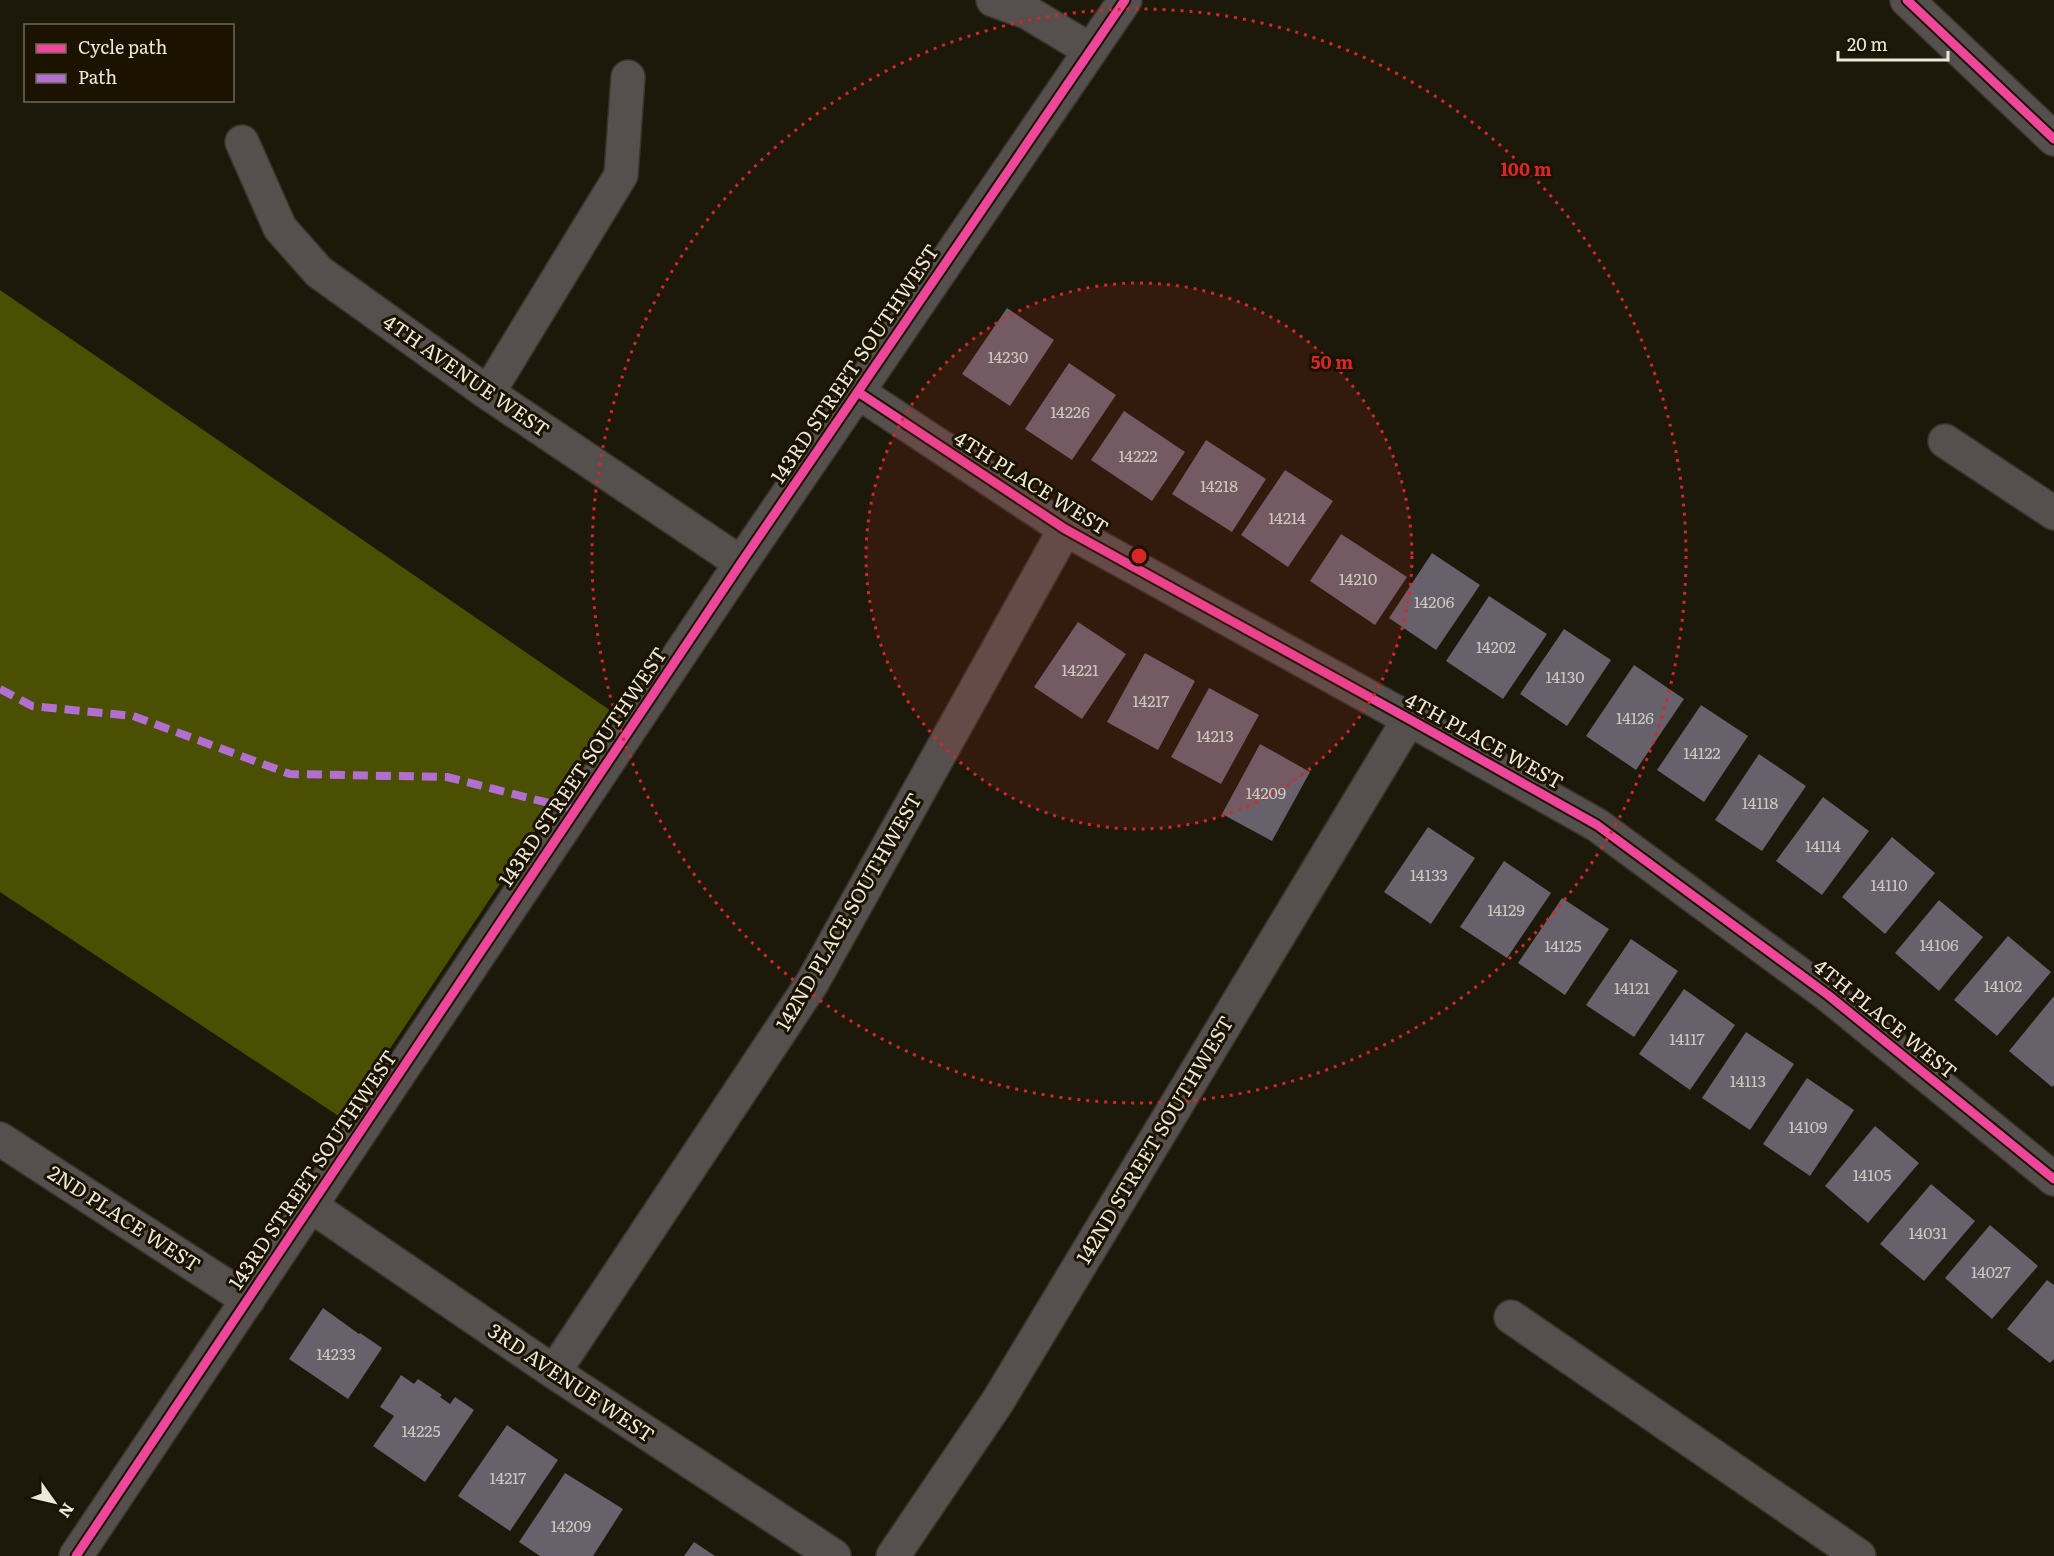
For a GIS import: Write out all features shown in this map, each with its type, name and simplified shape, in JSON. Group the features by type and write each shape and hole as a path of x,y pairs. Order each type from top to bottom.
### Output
{"street":[{"path":"993,0 1027,12 1090,50"},
{"name":"143RD STREET SOUTHWEST","path":"75,1556 741,563 1125,0"},
{"path":"1907,0 2054,139"},
{"path":"488,393 621,175 628,77"},
{"name":"4TH AVENUE WEST","path":"242,142 279,228 319,272 488,393 741,563"},
{"name":"4TH PLACE WEST","path":"858,392 1065,529 1597,825 1828,995 2054,1179"},
{"path":"1945,441 2054,513"},
{"name":"142ND PLACE SOUTHWEST","path":"554,1372 812,983 1065,529"},
{"name":"142ND STREET SOUTHWEST","path":"893,1556 998,1401 1409,719"},
{"name":"2ND PLACE WEST","path":"0,1139 248,1300"},
{"name":"3RD AVENUE WEST","path":"311,1206 554,1372 834,1556"},
{"path":"1511,1317 1859,1556"}],"shaded area":[{"path":"0,290 614,713 343,1119 0,892"}],"building":[{"path":"1007,308 1054,340 1010,406 962,374"},
{"path":"1069,363 1116,395 1072,460 1025,429"},
{"path":"1124,411 1185,452 1152,501 1091,460"},
{"path":"1206,440 1266,479 1232,532 1172,494"},
{"path":"1285,470 1333,501 1288,567 1241,535"},
{"path":"1341,534 1407,577 1375,625 1310,581"},
{"path":"1432,553 1480,585 1436,650 1389,618"},
{"path":"1489,596 1547,634 1503,699 1446,661"},
{"path":"1078,622 1126,654 1082,719 1034,687"},
{"path":"1564,629 1611,660 1567,726 1520,694"},
{"path":"1145,653 1195,681 1158,750 1107,722"},
{"path":"1634,665 1684,699 1636,770 1586,736"},
{"path":"1209,688 1259,715 1221,784 1171,757"},
{"path":"1701,705 1748,736 1704,802 1657,770"},
{"path":"1260,744 1310,772 1272,841 1222,814"},
{"path":"1759,754 1806,786 1762,851 1715,820"},
{"path":"1823,797 1869,831 1822,895 1776,861"},
{"path":"1428,827 1475,858 1431,924 1384,892"},
{"path":"1892,837 1935,873 1885,934 1842,897"},
{"path":"1504,861 1551,893 1507,958 1460,927"},
{"path":"1562,898 1609,929 1565,995 1518,963"},
{"path":"1939,900 1983,937 1939,991 1895,953"},
{"path":"2008,936 2051,972 1997,1036 1954,1000"},
{"path":"1631,939 1678,971 1634,1037 1586,1005"},
{"path":"1684,989 1735,1025 1690,1090 1639,1054"},
{"path":"2054,996 2054,1085 2052,1087 2009,1051"},
{"path":"1746,1032 1794,1064 1750,1130 1702,1098"},
{"path":"1807,1078 1854,1110 1810,1176 1763,1144"},
{"path":"1875,1126 1919,1163 1868,1223 1825,1186"},
{"path":"1931,1184 1975,1221 1924,1281 1880,1244"},
{"path":"1990,1225 2038,1266 1992,1319 1945,1278"},
{"path":"2047,1280 2054,1285 2054,1359 2050,1363 2007,1329"},
{"path":"323,1308 382,1348 348,1399 289,1359"},
{"path":"401,1375 414,1384 418,1379 442,1395 440,1397 450,1404 455,1397 474,1410 425,1482 373,1446 394,1416 380,1407"},
{"path":"507,1425 558,1460 510,1531 458,1496"},
{"path":"565,1473 623,1509 593,1556 540,1556 519,1542"},
{"path":"694,1542 715,1556 684,1556"}],"marked path":[{"path":"0,689 32,706 133,716 290,774 447,777 576,810"}],"cycle path":[{"path":"76,1556 741,563 1125,0"},
{"path":"1907,0 2054,139"},
{"path":"858,392 1065,529 1597,825 1828,995 2054,1179"}]}
